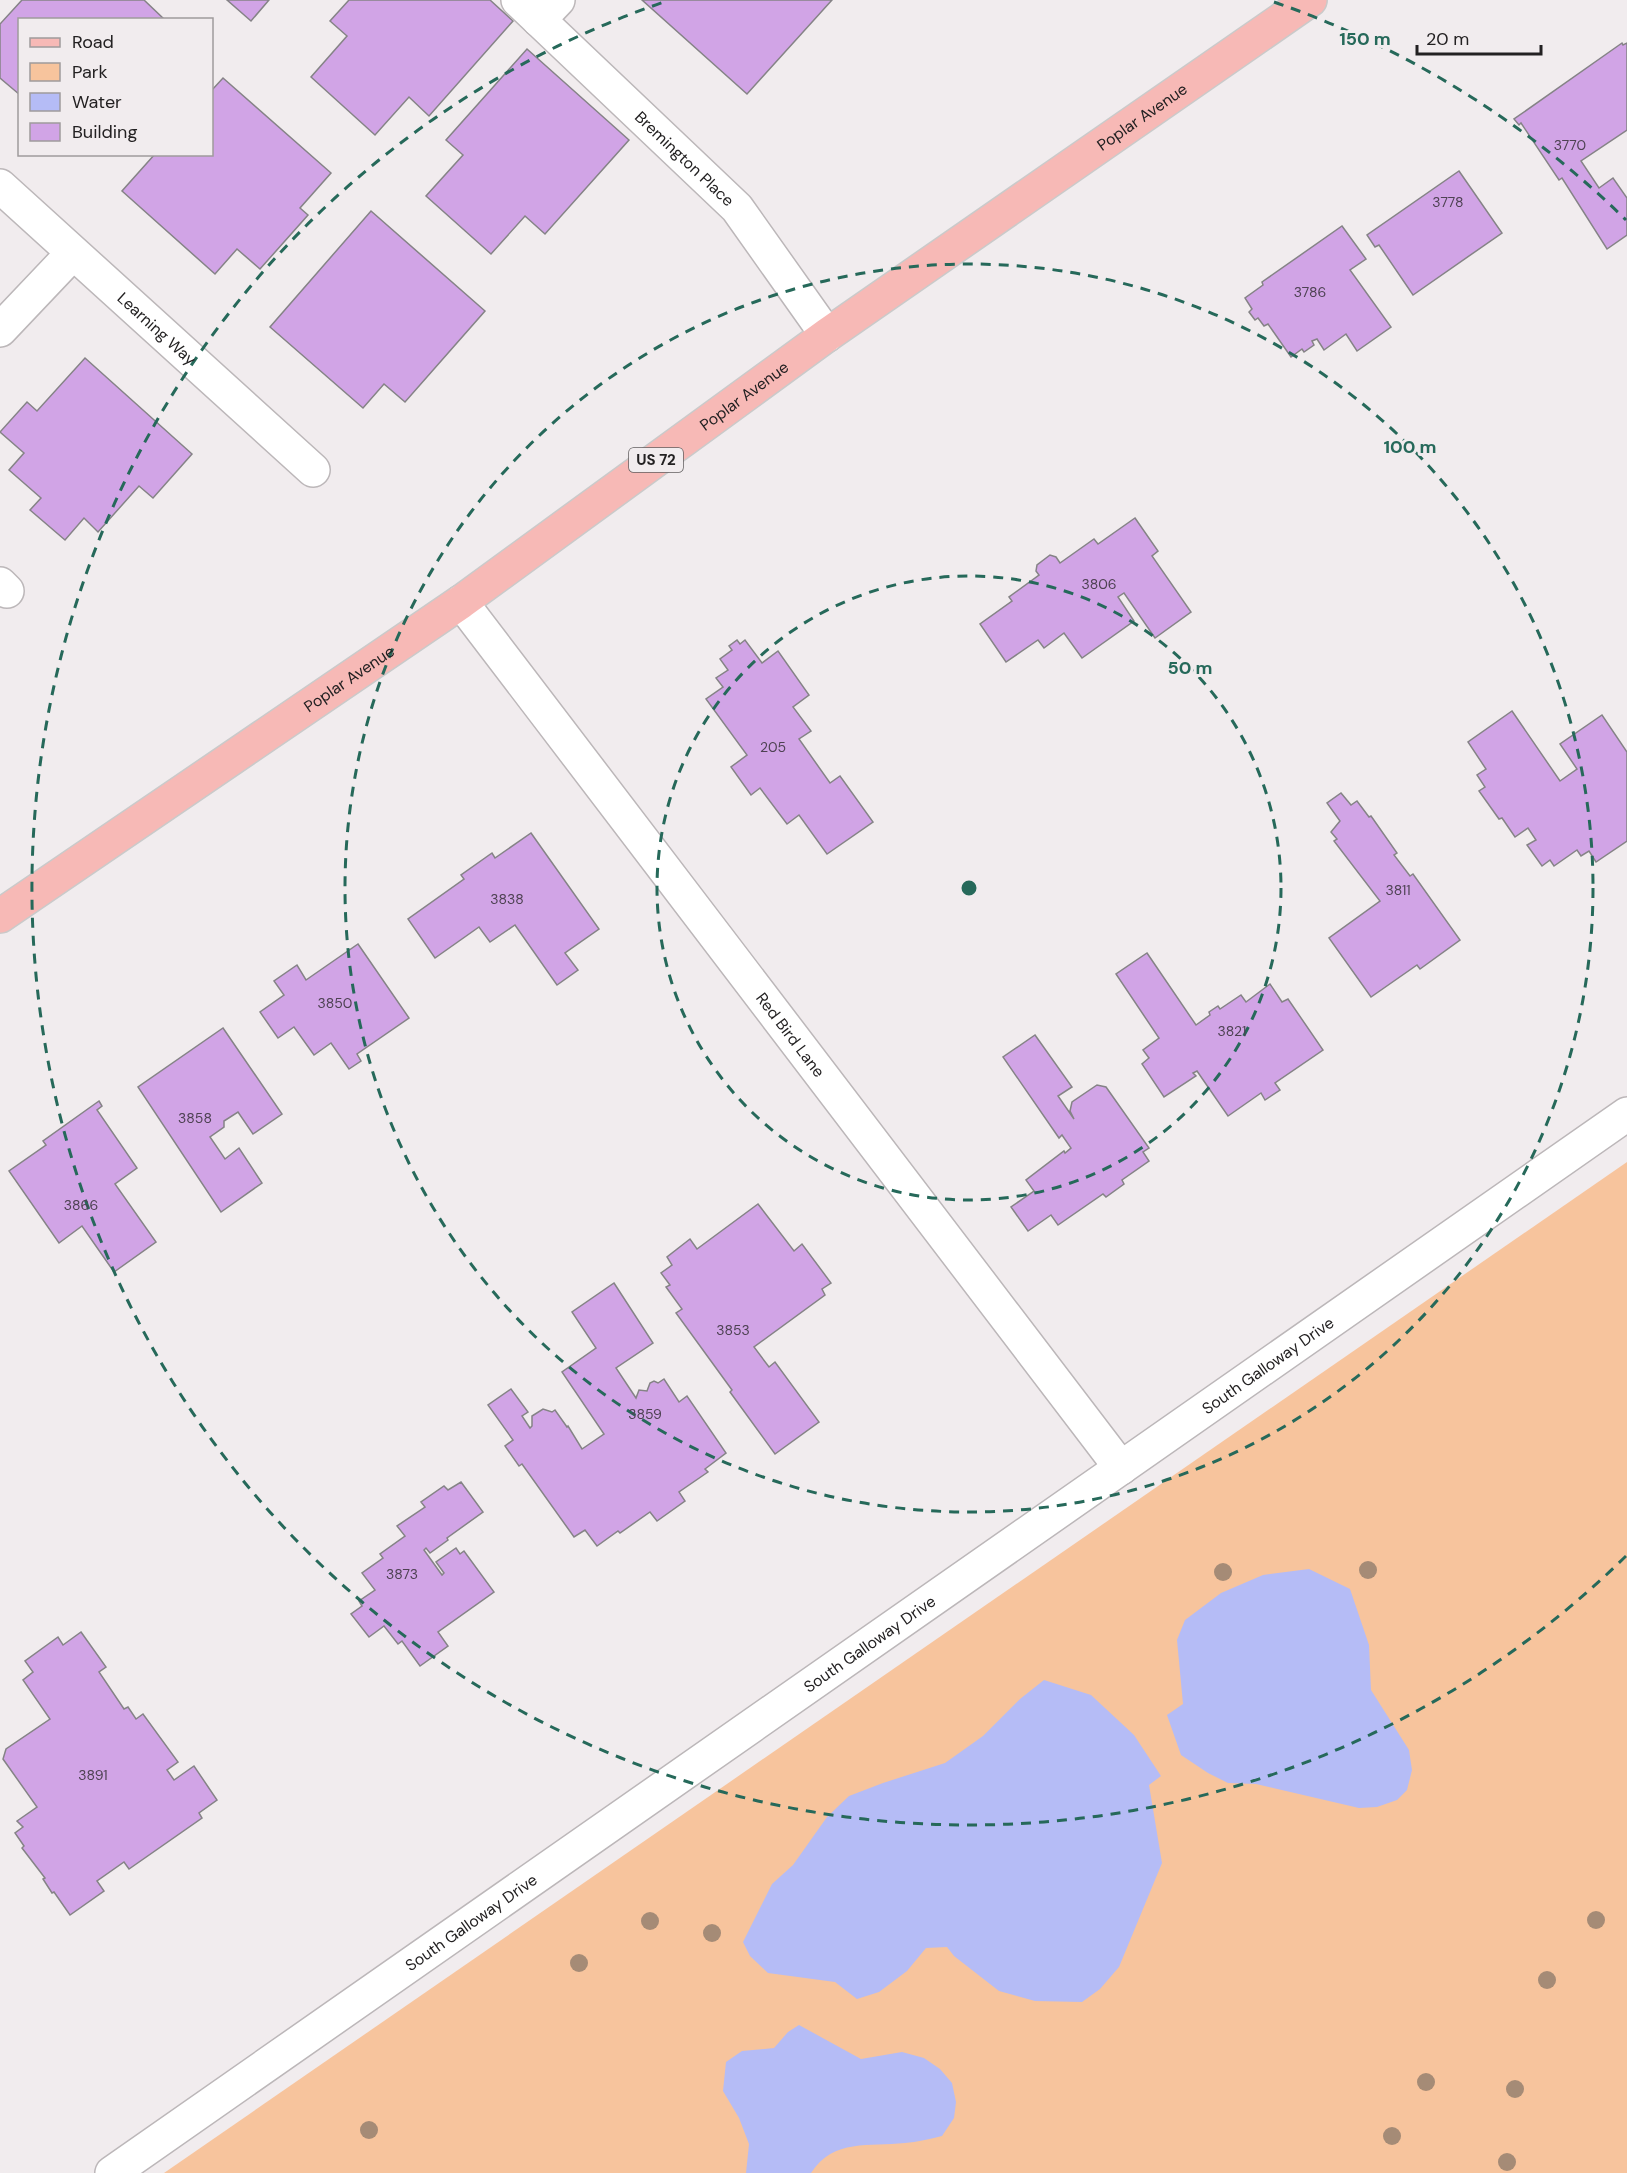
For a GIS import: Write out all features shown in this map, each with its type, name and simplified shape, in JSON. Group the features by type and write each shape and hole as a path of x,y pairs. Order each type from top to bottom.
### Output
{"main road":[{"name":"Poplar Avenue","path":"0,916 461,602 827,334 1310,0"}],"street":[{"name":"Bremington Place","path":"538,7 737,208 827,334"},
{"name":"Learning Way","path":"0,186 313,470"},
{"path":"0,330 73,253"},
{"name":"Red Bird Lane","path":"461,602 1121,1468"},
{"name":"South Galloway Drive","path":"112,2173 1627,1114"}],"green space":[{"path":"1627,1162 1627,2173 164,2173"}],"water":[{"path":"1309,1569 1350,1589 1369,1645 1371,1690 1409,1750 1412,1770 1407,1790 1397,1800 1377,1807 1359,1808 1256,1784 1228,1783 1181,1755 1167,1715 1183,1704 1177,1640 1185,1620 1221,1593 1263,1575"},
{"path":"1044,1680 1091,1695 1134,1735 1161,1776 1149,1785 1162,1863 1119,1967 1100,1989 1082,2002 1035,2001 999,1991 954,1956 947,1947 926,1948 907,1971 879,1992 857,1999 835,1982 768,1973 750,1956 743,1942 772,1884 793,1865 827,1817 849,1796 945,1763 983,1736 1020,1699"},
{"path":"799,2025 861,2059 902,2052 924,2058 940,2069 952,2083 956,2102 954,2118 942,2136 910,2143 853,2146 841,2149 820,2162 811,2173 746,2173 749,2144 739,2118 723,2091 726,2062 742,2051 774,2048 788,2032"}],"building":[{"path":"22,0 144,0 163,18 18,18 18,93 0,78 0,24"},
{"path":"227,0 269,0 251,21"},
{"path":"349,0 490,0 513,21 429,116 409,97 375,135 311,77 347,36 330,21"},
{"path":"642,0 832,0 747,94"},
{"path":"1622,43 1623,45 1627,43 1627,130 1581,161 1599,188 1613,178 1627,198 1627,235 1607,249 1562,178 1559,180 1521,123 1519,125 1514,119"},
{"path":"527,49 629,140 545,234 525,216 491,254 426,196 463,155 446,140"},
{"path":"223,78 331,173 300,208 308,215 260,269 237,249 215,274 122,191 153,156 213,156 213,89"},
{"path":"1459,171 1502,233 1413,295 1379,245 1375,247 1367,235"},
{"path":"371,211 485,311 405,402 384,384 363,408 270,327"},
{"path":"1342,226 1366,259 1350,270 1391,327 1357,351 1346,334 1324,350 1317,339 1312,341 1314,345 1304,352 1302,349 1291,357 1268,324 1264,326 1258,318 1255,320 1249,312 1252,309 1245,298 1263,285 1262,282"},
{"path":"85,358 192,454 153,498 139,486 98,532 84,518 65,540 30,510 41,498 9,470 24,453 0,432 27,402 37,411"},
{"path":"1135,518 1158,551 1152,556 1191,612 1155,638 1124,593 1118,597 1134,621 1082,658 1064,633 1044,648 1038,640 1006,662 980,624 1012,601 1009,597 1039,575 1036,571 1037,565 1050,555 1056,557 1060,563 1094,539 1098,544"},
{"path":"737,640 740,644 745,640 762,663 778,651 809,695 793,707 811,731 799,739 830,783 840,776 873,822 827,854 799,815 787,824 760,788 751,795 731,767 747,755 706,699 723,687 716,678 728,670 720,659 732,650 729,646"},
{"path":"1512,711 1560,781 1577,769 1560,744 1602,715 1627,752 1627,841 1596,862 1589,851 1581,856 1577,850 1554,866 1550,860 1542,866 1527,845 1536,840 1528,828 1515,837 1502,818 1499,819 1479,791 1485,787 1477,775 1486,769 1468,742"},
{"path":"1341,793 1351,805 1357,801 1369,817 1371,816 1397,853 1394,855 1410,876 1413,874 1460,940 1420,969 1417,965 1371,997 1329,938 1380,901 1334,841 1337,839 1331,832 1340,821 1327,803"},
{"path":"531,833 599,929 565,953 578,970 557,985 515,925 490,942 479,927 435,958 408,919 464,879 461,875 492,853 495,858"},
{"path":"358,944 409,1018 357,1054 361,1061 349,1069 331,1043 314,1055 294,1027 278,1038 260,1012 284,995 274,981 297,965 306,980"},
{"path":"1147,953 1196,1025 1218,1006 1220,1009 1241,995 1246,1002 1270,984 1282,1002 1288,999 1323,1050 1275,1083 1280,1090 1265,1100 1261,1093 1228,1116 1197,1071 1193,1073 1196,1076 1164,1097 1142,1064 1149,1058 1143,1050 1159,1038 1116,974"},
{"path":"223,1028 282,1114 253,1134 238,1112 224,1121 224,1127 210,1137 225,1159 239,1148 262,1183 221,1212 138,1087"},
{"path":"1035,1035 1072,1087 1058,1096 1074,1119 1070,1111 1072,1102 1097,1085 1106,1087 1149,1148 1143,1152 1149,1161 1122,1180 1124,1184 1106,1197 1103,1194 1058,1225 1051,1215 1028,1231 1011,1207 1034,1191 1026,1180 1071,1148 1062,1135 1059,1138 1003,1057"},
{"path":"99,1101 102,1106 97,1110 137,1168 115,1184 156,1242 114,1272 82,1226 59,1243 9,1171 46,1145 43,1141"},
{"path":"758,1204 794,1251 802,1244 831,1283 822,1289 825,1295 754,1347 769,1367 775,1362 819,1422 775,1454 676,1313 682,1309 666,1287 670,1285 661,1273 672,1265 667,1257 690,1239 697,1249"},
{"path":"614,1283 653,1343 616,1368 636,1398 639,1390 647,1391 650,1383 654,1381 658,1383 664,1379 679,1402 687,1396 726,1453 705,1469 708,1472 679,1492 685,1501 657,1521 650,1512 597,1546 585,1530 574,1537 522,1464 519,1466 505,1446 513,1440 488,1405 511,1389 528,1412 522,1416 530,1428 532,1416 543,1409 552,1412 555,1410 582,1449 604,1434 562,1372 596,1348 572,1312"},
{"path":"461,1482 483,1512 430,1553 426,1548 424,1550 442,1575 444,1573 436,1562 456,1548 460,1554 464,1551 494,1592 438,1632 448,1646 420,1666 402,1641 398,1644 384,1626 369,1637 351,1614 362,1606 359,1601 375,1590 362,1573 383,1558 380,1554 405,1536 397,1526 425,1507 421,1502 444,1486 448,1490"},
{"path":"81,1632 106,1667 99,1672 124,1709 128,1707 136,1719 143,1714 178,1762 167,1770 174,1780 194,1766 217,1800 199,1813 202,1818 129,1869 124,1862 97,1881 104,1891 70,1915 54,1892 52,1893 43,1879 45,1878 22,1848 24,1846 15,1833 23,1827 17,1821 37,1807 3,1759 6,1749 50,1719 23,1680 33,1672 25,1661 58,1637 63,1645"}]}
